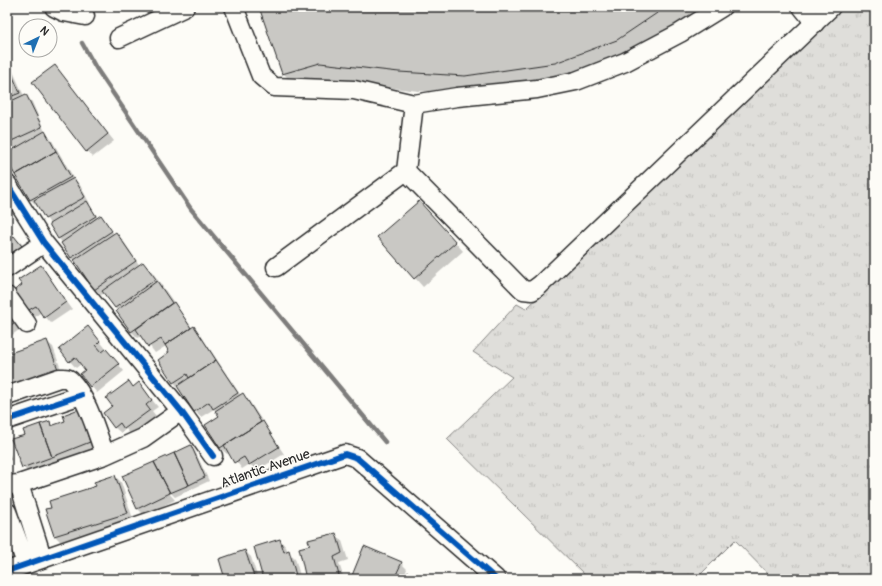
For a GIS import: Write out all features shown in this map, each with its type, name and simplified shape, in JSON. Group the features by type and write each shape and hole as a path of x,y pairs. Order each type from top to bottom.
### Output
{"street":[{"path":"54,7 64,12 85,16"},
{"path":"119,38 185,7"},
{"path":"234,7 261,76 274,87 354,90 414,104 457,97 538,89 576,81 626,62 680,33 722,7"},
{"path":"802,7 815,23"},
{"path":"406,171 523,290 532,291 831,7"},
{"path":"276,267 406,171 414,104"},
{"path":"7,184 44,243 181,411 213,456"},
{"path":"7,268 44,243"},
{"path":"7,296 27,324"},
{"path":"7,396 65,377 70,380 82,395 105,455"},
{"path":"7,420 82,395"},
{"path":"34,560 13,485 105,455 143,438 181,411"},
{"name":"Atlantic Avenue","path":"7,570 345,454 357,458 496,579"},
{"path":"7,512 34,560"}],"green space":[{"path":"841,7 875,7 875,579 773,579 735,540 696,579 589,579 447,439 512,377 473,352 517,304 526,309"}],"building":[{"path":"259,7 666,7 617,40 555,63 465,76 399,72 320,63 282,74"},
{"path":"7,63 20,93 7,98"},
{"path":"55,65 108,134 86,152 32,82"},
{"path":"26,94 42,127 7,143 7,103"},
{"path":"45,131 56,151 15,175 7,161 7,153"},
{"path":"56,151 71,177 30,200 15,175"},
{"path":"74,178 85,197 45,219 34,200"},
{"path":"87,201 96,216 58,239 49,224"},
{"path":"419,201 456,242 414,279 377,237"},
{"path":"101,215 112,231 71,258 61,243"},
{"path":"7,232 11,238 14,236 25,250 7,263"},
{"path":"116,232 136,261 94,290 74,260"},
{"path":"143,262 156,279 115,308 102,291"},
{"path":"41,265 66,302 44,318 36,306 27,311 13,291 22,285 18,280"},
{"path":"157,281 172,303 131,332 116,311"},
{"path":"174,302 191,328 165,345 161,339 148,347 136,329"},
{"path":"7,304 18,320 7,328"},
{"path":"88,326 100,341 96,345 102,352 106,349 119,364 90,387 80,374 85,370 75,357 69,362 59,349"},
{"path":"194,326 216,360 189,378 187,374 173,383 158,360 169,352 165,345"},
{"path":"47,340 59,372 7,391 7,354"},
{"path":"216,360 238,393 213,409 209,402 194,412 177,386"},
{"path":"129,381 133,387 139,382 152,400 146,405 150,410 124,429 120,423 114,428 103,413 112,406 106,398"},
{"path":"243,393 261,422 220,448 205,425 219,416 215,411"},
{"path":"79,409 90,442 52,457 40,424 50,421 51,426 65,421 63,415"},
{"path":"263,421 279,447 249,465 244,457 234,463 224,445"},
{"path":"40,424 52,457 22,468 11,439 25,435 23,430"},
{"path":"191,445 205,477 189,485 174,453"},
{"path":"174,453 189,485 170,493 154,462"},
{"path":"154,462 170,493 137,509 122,476"},
{"path":"115,475 128,513 54,536 45,509 51,508 49,501 96,486 94,482"},
{"path":"336,533 342,553 334,557 340,579 306,579 299,548 310,545 308,540"},
{"path":"280,539 284,552 289,550 297,579 263,579 254,547"},
{"path":"364,546 402,562 394,579 351,578"},
{"path":"245,550 255,579 225,579 219,559"},
{"path":"408,572 419,579 404,579"}],"waterway":[{"path":"82,43 96,68 191,209 385,442"}],"cycle path":[{"path":"7,184 44,243 181,411 213,456"},
{"path":"7,420 81,395"},
{"path":"7,571 345,454 357,458 496,579"}]}
